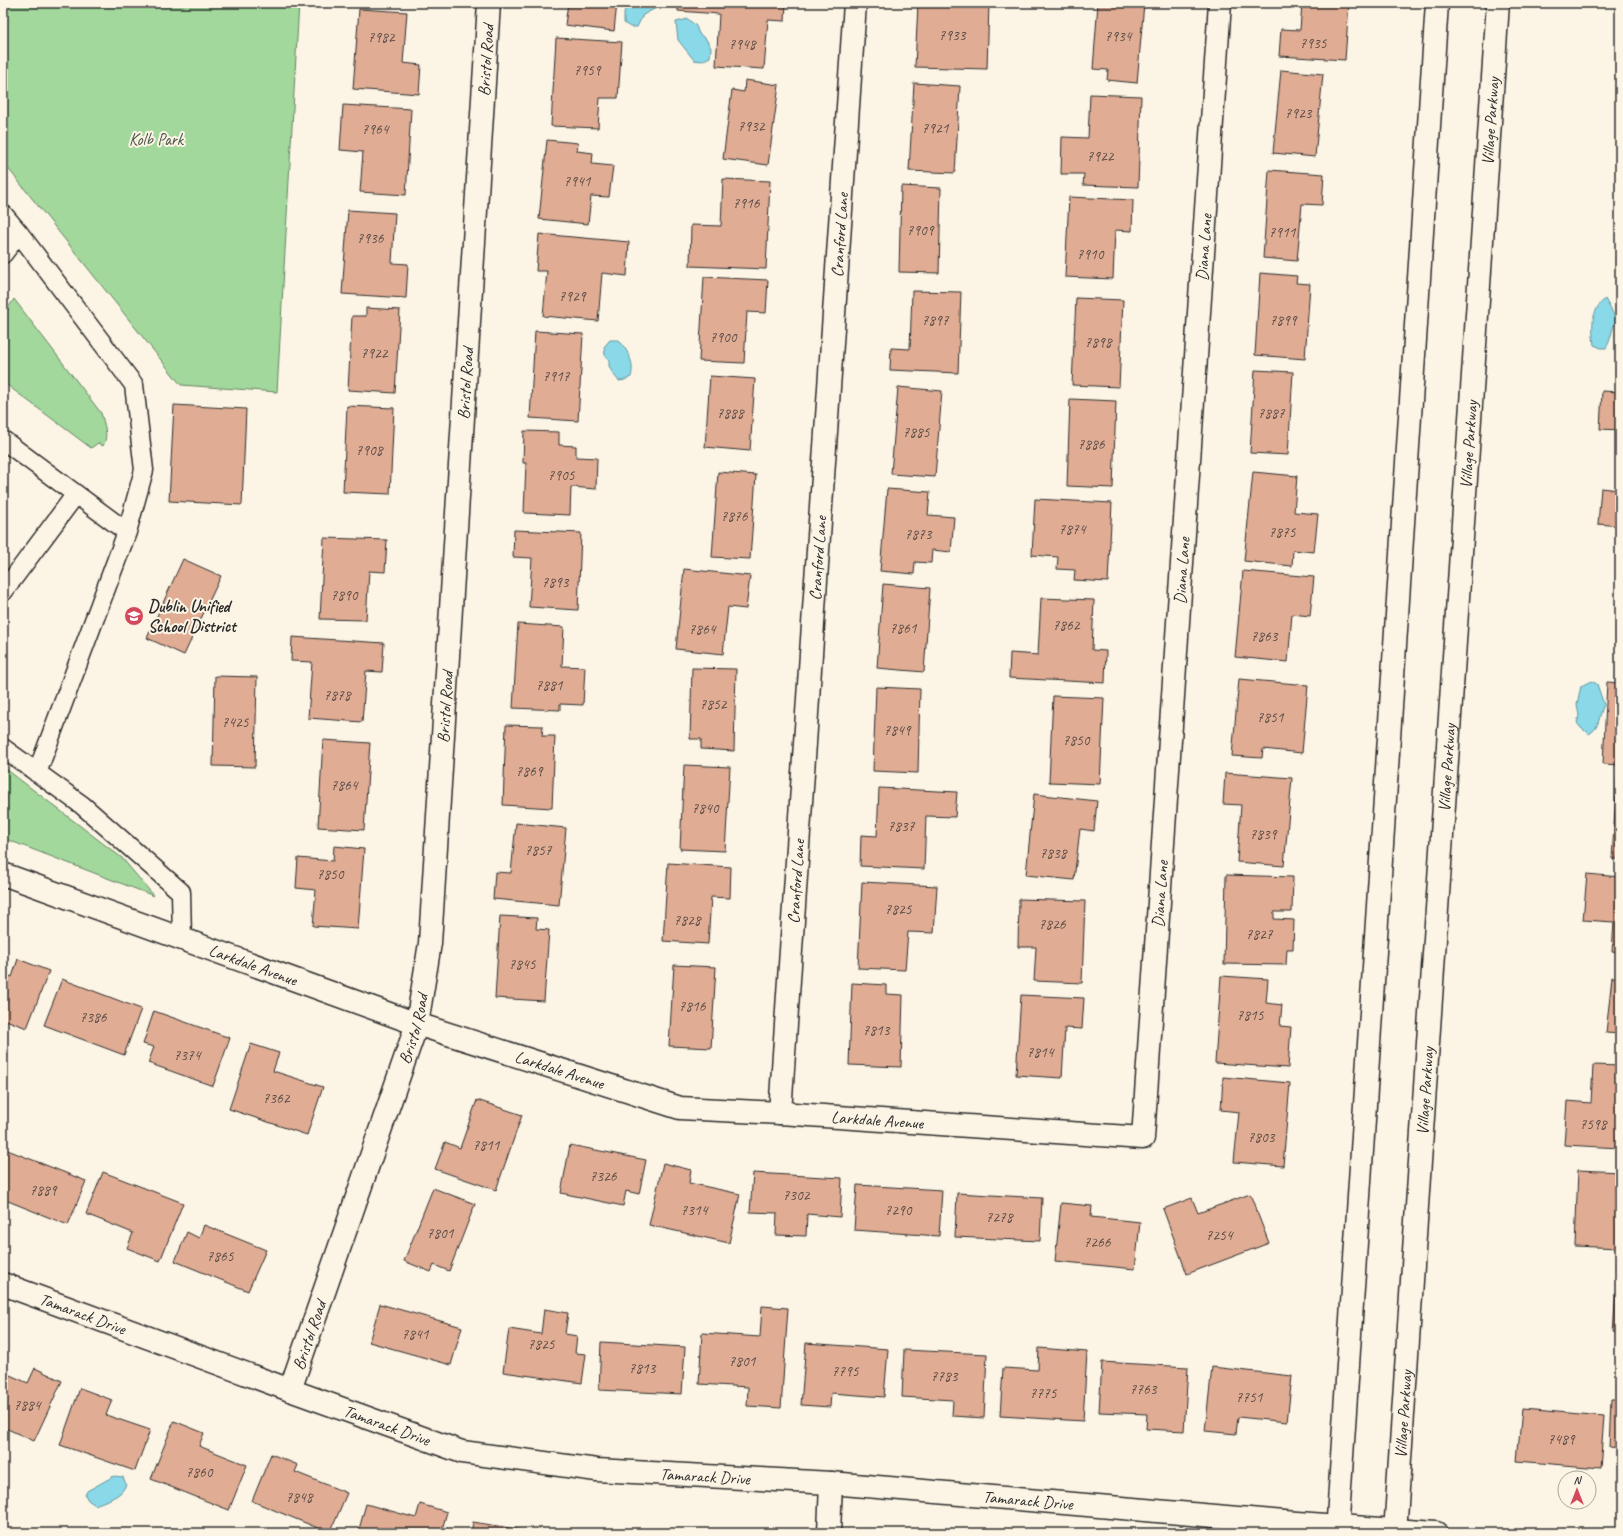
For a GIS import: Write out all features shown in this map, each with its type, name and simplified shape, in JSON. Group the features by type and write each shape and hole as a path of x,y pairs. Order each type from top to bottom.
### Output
{"street":[{"name":"Bristol Road","path":"290,1390 417,1024 430,944 489,3"},
{"name":"Cranford Lane","path":"780,1113 855,3"},
{"name":"Diana Lane","path":"1143,1138 1220,3"},
{"path":"1338,1530 1437,3"},
{"name":"Village Parkway","path":"1395,1532 1498,3"},
{"name":"Larkdale Avenue","path":"3,874 417,1024 680,1108 780,1113 1143,1138"},
{"name":"Tamarack Drive","path":"3,1284 462,1452 597,1470 831,1483 1338,1530 1436,1533"},
{"path":"829,1533 831,1483"}],"lane":[{"path":"3,214 134,385 144,470 127,532 37,773"},
{"path":"3,254 19,233"},
{"path":"3,440 127,532"},
{"path":"3,592 76,494"},
{"path":"3,748 82,805 180,892 182,939"}],"green space":[{"name":"Kolb Park","path":"3,3 299,3 277,392 181,385 3,162"},
{"path":"14,299 101,413 106,434 103,446 98,443 91,448 3,382 3,316"},
{"path":"6,769 122,858 154,896 3,838 3,770"}],"water":[{"path":"627,3 658,3 656,8 643,15 637,27 630,27 624,23 624,13"},
{"path":"688,19 696,26 699,34 706,39 711,48 710,57 702,61 694,60 678,40 676,22"},
{"path":"1605,299 1616,321 1608,345 1606,348 1601,348 1594,345 1593,320 1597,309"},
{"path":"610,340 619,340 630,357 632,367 631,377 625,380 619,381 609,366 609,360 605,355 604,347"},
{"path":"1591,681 1597,684 1604,705 1596,728 1589,734 1577,723 1579,716 1577,704 1581,686"},
{"path":"114,1476 123,1477 126,1484 118,1495 95,1505 88,1500 85,1495 87,1491"}],"building":[{"path":"568,3 617,3 614,31 565,25"},
{"path":"678,3 786,3 785,21 768,20 764,69 716,66 719,14 678,11"},
{"path":"918,3 989,3 987,69 915,67"},
{"path":"1098,3 1144,3 1137,83 1107,80 1108,70 1093,69"},
{"path":"1302,3 1349,3 1345,60 1279,56 1281,29 1300,30"},
{"path":"359,9 407,12 403,63 421,65 419,94 353,89"},
{"path":"556,38 622,42 618,98 600,98 598,128 551,126"},
{"path":"1281,70 1323,74 1315,157 1273,153"},
{"path":"745,80 779,85 768,165 723,159 732,90 744,92"},
{"path":"914,83 960,86 955,173 909,171"},
{"path":"1090,94 1141,96 1138,187 1083,185 1084,174 1061,174 1062,137 1088,138"},
{"path":"343,105 411,109 406,195 360,192 363,152 340,150"},
{"path":"547,140 578,143 577,151 593,153 592,164 613,166 609,197 591,196 588,224 539,219"},
{"path":"1269,170 1324,174 1322,205 1302,204 1297,261 1263,258"},
{"path":"723,179 770,181 766,269 690,266 691,225 721,226"},
{"path":"901,186 941,188 939,273 899,272"},
{"path":"1069,197 1133,200 1132,231 1115,230 1113,279 1065,277"},
{"path":"348,210 395,213 392,263 408,264 406,298 342,294"},
{"path":"539,234 629,242 627,276 602,273 598,321 543,316 547,271 536,271"},
{"path":"1260,273 1297,276 1296,283 1310,284 1305,359 1255,355"},
{"path":"704,277 768,280 766,313 747,312 744,363 699,361"},
{"path":"912,291 961,292 958,373 890,370 891,348 910,349"},
{"path":"1076,298 1123,300 1119,387 1072,385"},
{"path":"366,308 400,310 395,393 348,390 352,316 366,316"},
{"path":"535,331 583,334 578,421 530,418"},
{"path":"1255,370 1293,372 1288,455 1250,453"},
{"path":"710,376 755,379 750,451 705,447"},
{"path":"898,387 942,391 935,477 891,474"},
{"path":"1602,391 1620,392 1620,430 1600,429"},
{"path":"1070,399 1116,401 1113,488 1067,486"},
{"path":"174,405 246,409 242,505 169,501"},
{"path":"347,406 394,408 390,494 343,492"},
{"path":"524,431 559,432 559,445 576,446 576,457 597,458 596,489 571,487 570,515 524,513 526,463 523,463"},
{"path":"1620,444 1620,476 1618,476"},
{"path":"718,472 756,475 750,559 712,557"},
{"path":"1253,472 1297,476 1294,512 1318,514 1314,552 1293,550 1292,566 1244,561"},
{"path":"1601,488 1620,490 1620,526 1598,524"},
{"path":"887,489 930,492 928,515 954,517 951,552 932,550 931,563 915,562 914,574 880,571"},
{"path":"1035,499 1112,503 1108,582 1074,580 1075,570 1057,569 1058,557 1032,555"},
{"path":"514,530 581,533 578,610 529,607 532,558 513,557"},
{"path":"324,538 387,540 385,572 369,571 366,620 320,619"},
{"path":"183,559 221,576 184,655 147,638"},
{"path":"684,569 750,576 746,609 728,607 723,654 676,649"},
{"path":"1243,571 1314,577 1310,616 1292,614 1288,662 1235,657"},
{"path":"883,584 930,588 924,672 877,668"},
{"path":"1041,598 1094,600 1092,650 1106,651 1105,683 1009,678 1010,653 1038,655"},
{"path":"518,624 564,627 562,666 585,667 583,705 560,704 560,710 513,708"},
{"path":"292,637 384,643 382,672 366,671 362,722 308,718 312,662 291,661"},
{"path":"692,668 736,669 734,751 701,749 701,739 690,739"},
{"path":"215,676 257,677 255,767 213,766"},
{"path":"1239,679 1308,685 1302,753 1263,749 1262,758 1232,756"},
{"path":"1607,682 1620,683 1620,765 1603,764"},
{"path":"876,687 920,689 918,773 873,771"},
{"path":"1053,696 1104,698 1100,784 1049,782"},
{"path":"506,725 543,726 542,736 555,736 552,808 503,805"},
{"path":"323,740 370,743 364,830 318,827"},
{"path":"684,765 730,767 725,851 680,849"},
{"path":"1225,773 1292,778 1284,866 1237,862 1241,805 1223,804"},
{"path":"1617,777 1620,778 1620,859 1612,859"},
{"path":"879,788 957,792 955,817 926,816 924,869 860,866 861,835 877,836"},
{"path":"1034,794 1097,801 1094,831 1080,829 1074,880 1026,875"},
{"path":"516,823 566,828 559,905 493,899 495,872 511,873"},
{"path":"334,846 364,849 358,929 313,926 316,890 296,888 298,858 333,861"},
{"path":"668,863 731,867 730,898 711,897 708,944 663,941"},
{"path":"1587,874 1620,877 1620,953 1612,952 1614,922 1583,920"},
{"path":"1226,875 1293,877 1292,912 1274,912 1274,919 1294,920 1293,949 1287,949 1286,965 1224,964"},
{"path":"862,882 937,886 934,933 908,932 905,970 858,968"},
{"path":"1019,899 1085,901 1082,983 1034,981 1036,947 1018,947"},
{"path":"500,916 537,918 536,929 549,930 544,1001 495,998"},
{"path":"18,959 49,971 27,1028 3,1019 3,973 12,977"},
{"path":"674,965 716,967 711,1048 669,1046"},
{"path":"1221,976 1268,979 1266,1003 1282,1005 1280,1026 1291,1027 1288,1068 1215,1063"},
{"path":"1612,977 1620,978 1620,1034 1606,1033"},
{"path":"62,979 141,1009 124,1055 44,1025"},
{"path":"852,983 886,985 886,994 903,995 901,1067 849,1065"},
{"path":"1021,995 1084,998 1082,1029 1065,1028 1062,1078 1016,1075"},
{"path":"154,1011 230,1038 213,1086 148,1063 154,1047 143,1044"},
{"path":"251,1044 279,1053 273,1071 323,1087 307,1135 229,1109"},
{"path":"1593,1065 1620,1066 1620,1148 1564,1145 1567,1101 1591,1103"},
{"path":"1223,1077 1290,1083 1283,1166 1234,1162 1239,1112 1221,1110"},
{"path":"477,1100 522,1115 496,1190 435,1169 445,1142 460,1148"},
{"path":"570,1145 646,1160 639,1194 626,1191 623,1206 561,1193"},
{"path":"5,1149 86,1181 68,1225 3,1199 3,1153"},
{"path":"663,1163 691,1170 689,1183 740,1194 729,1243 649,1225"},
{"path":"1578,1170 1620,1172 1618,1248 1575,1246"},
{"path":"103,1172 183,1203 160,1261 127,1248 133,1233 86,1214"},
{"path":"753,1173 842,1178 840,1217 807,1214 806,1236 776,1235 777,1213 750,1212"},
{"path":"857,1185 942,1190 939,1236 854,1230"},
{"path":"433,1188 475,1204 449,1271 434,1265 431,1272 404,1261"},
{"path":"957,1193 1042,1198 1040,1241 955,1237"},
{"path":"1250,1194 1269,1243 1187,1274 1163,1209 1192,1198 1198,1213"},
{"path":"1061,1203 1092,1206 1091,1217 1140,1222 1135,1269 1055,1261"},
{"path":"204,1225 266,1250 248,1291 175,1261 187,1232 199,1238"},
{"path":"1616,1292 1620,1293 1620,1333 1613,1332"},
{"path":"380,1304 462,1327 451,1365 369,1342"},
{"path":"762,1306 788,1308 781,1408 747,1406 748,1387 699,1384 702,1333 760,1337"},
{"path":"544,1309 568,1313 565,1334 577,1336 575,1353 586,1354 582,1383 503,1372 509,1329 541,1334"},
{"path":"601,1342 685,1347 682,1394 599,1390"},
{"path":"806,1343 888,1349 884,1397 831,1393 830,1407 801,1405"},
{"path":"1039,1348 1087,1352 1083,1421 1000,1416 1003,1368 1038,1370"},
{"path":"904,1350 987,1354 984,1418 952,1416 953,1400 902,1397"},
{"path":"1102,1362 1188,1367 1184,1431 1146,1429 1147,1414 1099,1412"},
{"path":"1212,1367 1292,1376 1287,1422 1238,1417 1236,1434 1205,1431"},
{"path":"35,1368 62,1381 34,1441 3,1427 3,1372 28,1383"},
{"path":"80,1388 112,1400 106,1415 150,1430 135,1471 60,1445"},
{"path":"1611,1400 1620,1400 1620,1448 1609,1447"},
{"path":"1522,1409 1604,1416 1600,1468 1517,1461"},
{"path":"174,1421 204,1433 199,1446 247,1465 229,1510 151,1479"},
{"path":"271,1454 298,1465 295,1472 347,1493 330,1533 252,1501"},
{"path":"366,1504 416,1518 420,1504 447,1512 441,1533 358,1533"},
{"path":"473,1522 540,1533 471,1533"}],"place":[{"name":"Dublin Unified School District","path":"134,616"}]}
